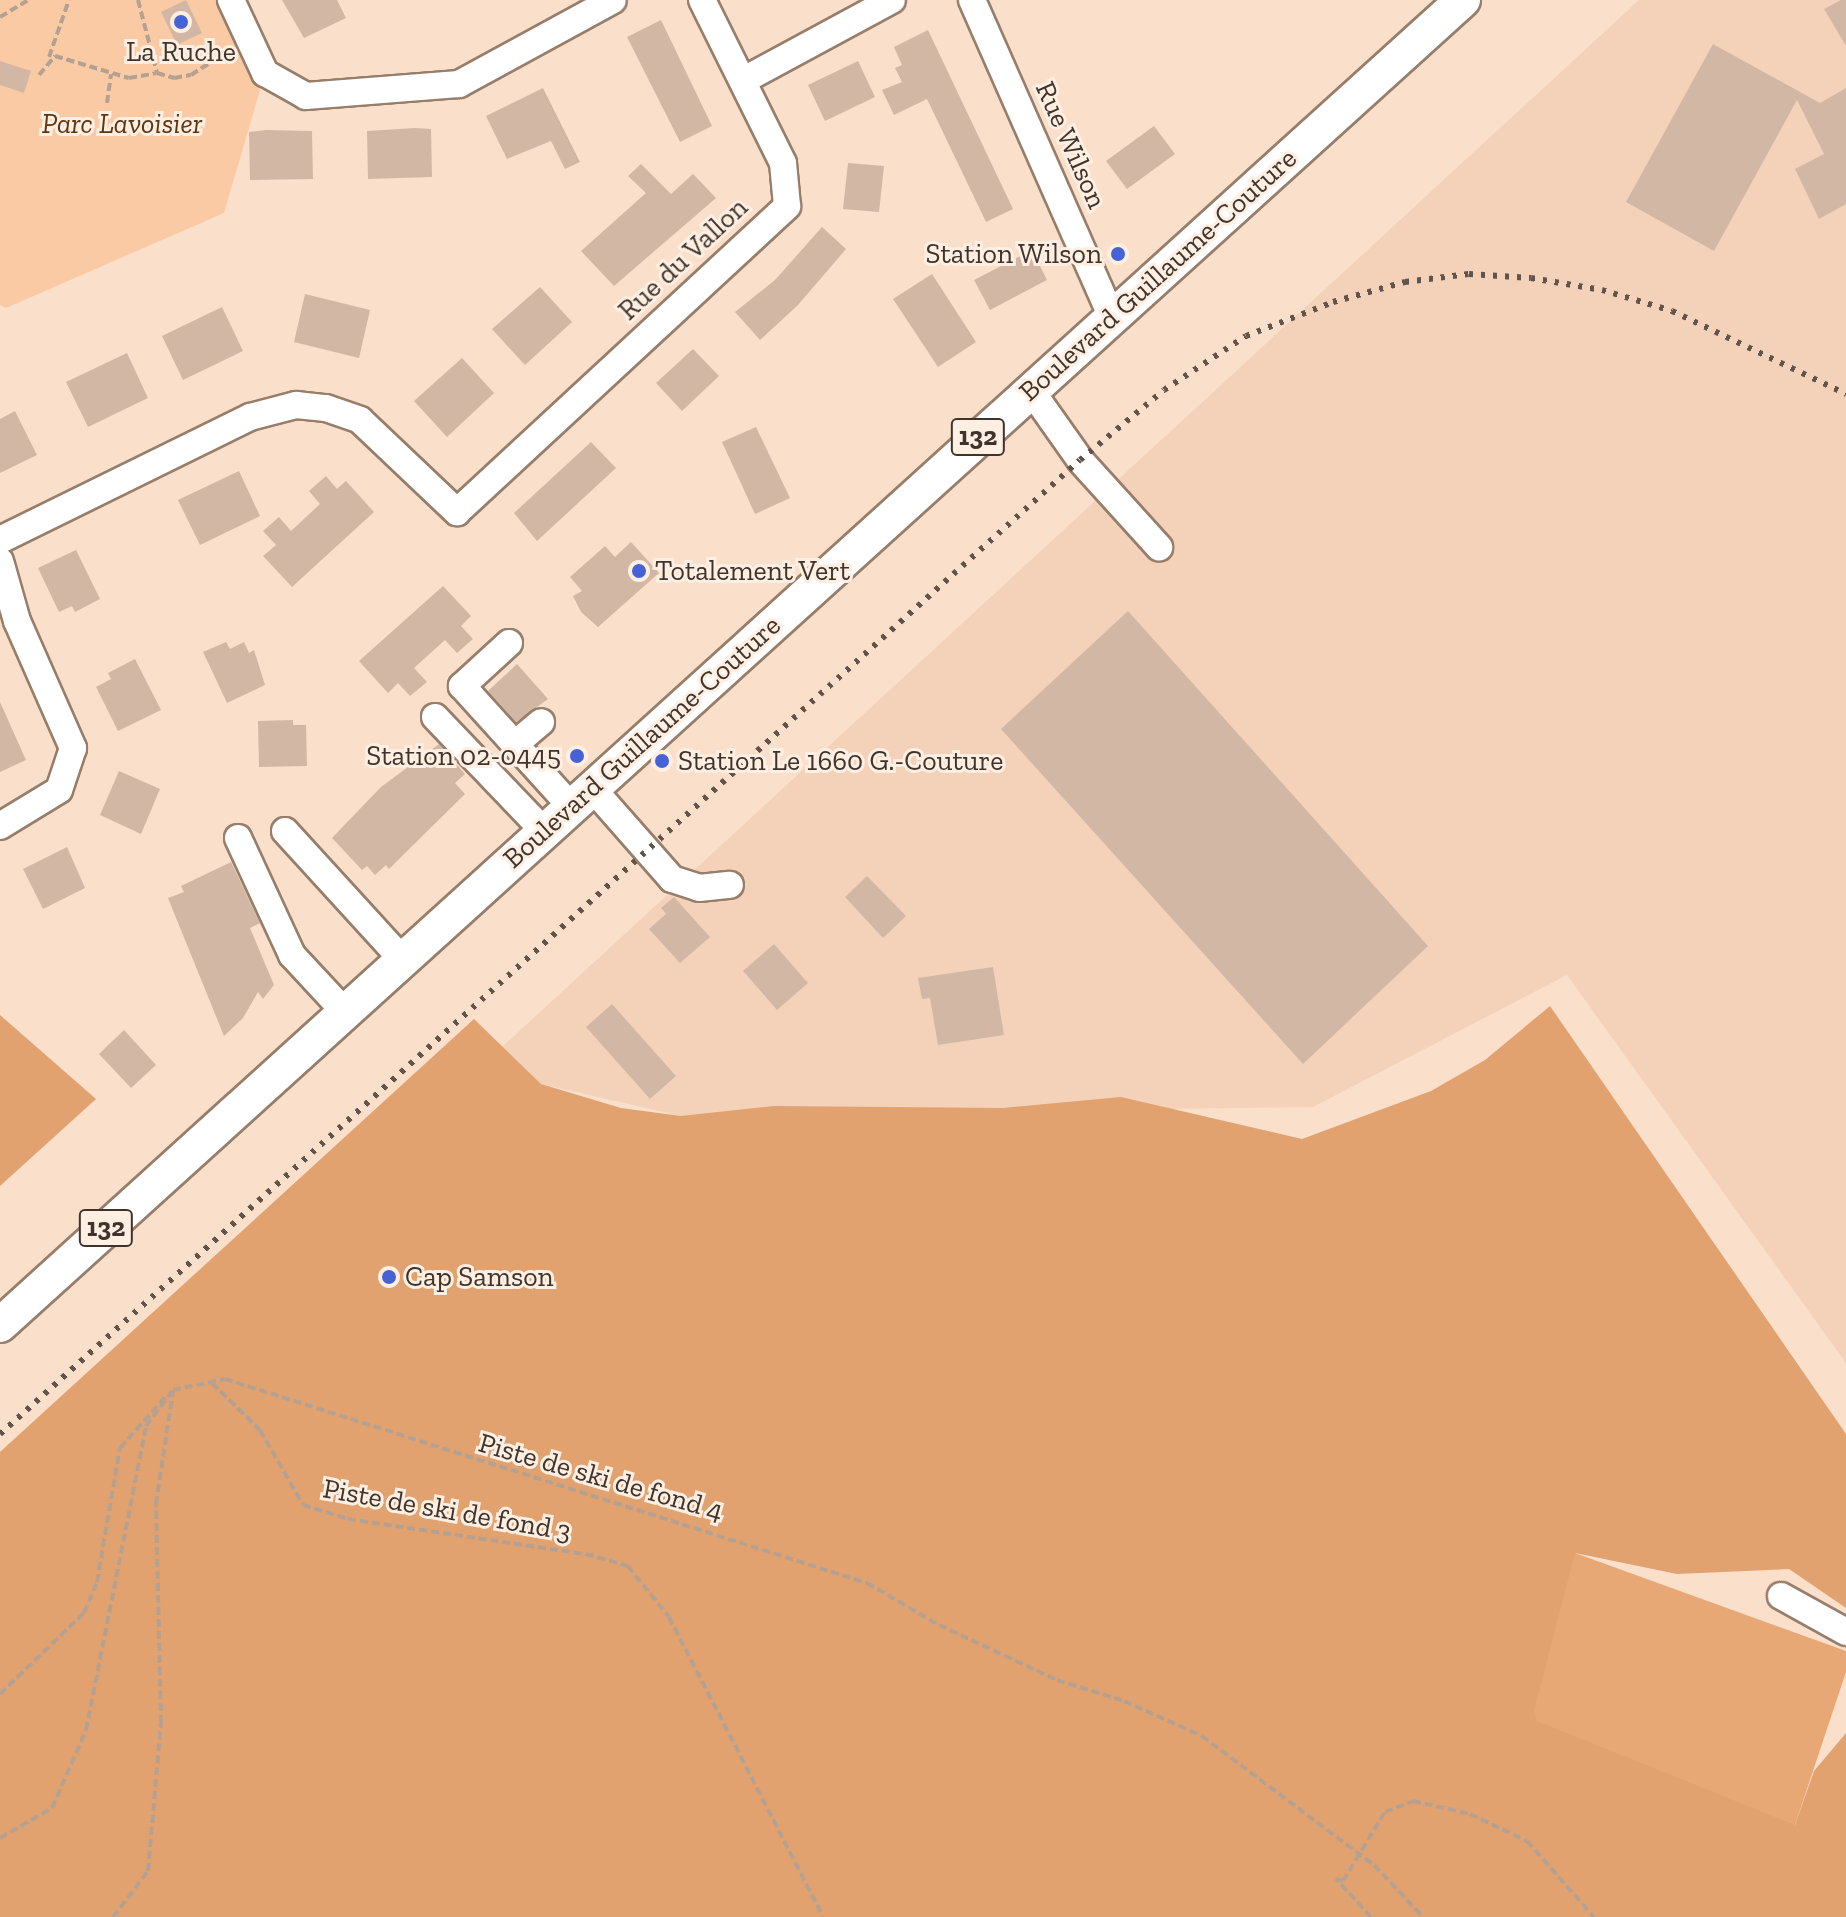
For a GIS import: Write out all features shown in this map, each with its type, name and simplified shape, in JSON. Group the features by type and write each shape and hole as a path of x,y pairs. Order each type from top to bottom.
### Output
{"main road":[{"name":"Boulevard Guillaume-Couture","path":"0,1325 1111,315 1463,0"}],"street":[{"path":"231,0 265,73 306,96 459,84 613,0"},
{"name":"Rue du Vallon","path":"0,540 250,417 296,405 360,420 457,512 787,206 783,163 702,0"},
{"path":"744,80 892,0"},
{"name":"Rue Wilson","path":"972,0 1111,315"},
{"path":"1030,389 1080,460 1159,547"},
{"path":"0,561 17,621 73,748 59,790 0,826"},
{"path":"509,643 462,686 515,744 582,797 672,879 699,888 730,885"},
{"path":"435,717 544,831"},
{"path":"515,744 541,722"},
{"path":"285,831 402,959"},
{"path":"238,838 292,955 345,1012"},
{"path":"1781,1596 1846,1632"}],"path":[{"path":"0,17 28,0"},
{"path":"39,75 49,57 69,0"},
{"path":"138,0 157,73"},
{"path":"49,57 129,78 157,73 174,78 191,75 249,38"},
{"path":"107,103 111,74"},
{"name":"Piste de ski de fond 4","path":"173,1390 225,1379 867,1583 939,1625 1044,1674 1202,1736 1359,1854 1423,1917"},
{"name":"Piste de ski de fond 3","path":"173,1390 215,1383 260,1430 303,1505 348,1519 586,1554 628,1566 669,1617 823,1917"},
{"path":"0,1694 84,1613 97,1582 120,1448 173,1390"},
{"path":"0,1838 52,1808 86,1730 146,1426 173,1390"},
{"path":"113,1917 148,1871 161,1723 156,1504 173,1390"},
{"path":"1371,1917 1336,1879 1343,1881 1385,1812 1425,1801 1470,1814 1527,1841 1594,1917"}],"shaded area":[{"path":"1639,0 1846,0 1846,1363 1567,975 1313,1107 681,1116 541,1084 501,1048"},
{"path":"1550,1006 1846,1434 1846,1608 1789,1569 1677,1574 1575,1553 1795,1825 1814,1771 1846,1733 1846,1917 0,1917 0,1452 474,1019 541,1084 621,1108 681,1116 774,1106 1003,1108 1121,1097 1302,1139 1431,1091 1485,1060"},
{"path":"0,1015 96,1099 0,1186"},
{"path":"1575,1553 1846,1651 1846,1672 1795,1825 1537,1721 1534,1711"}],"green space":[{"name":"Parc Lavoisier","path":"0,0 231,0 265,73 224,213 6,308 0,305"}],"building":[{"name":"La Ruche","path":"186,0 202,33 177,45 161,12"},
{"path":"282,0 337,0 346,18 304,38"},
{"path":"1846,0 1846,46 1824,9"},
{"path":"661,20 712,126 680,142 627,37"},
{"path":"928,30 1013,209 986,222 927,99 894,115 882,90 902,82 895,68 902,65 894,47"},
{"path":"1713,44 1820,103 1846,88 1846,204 1819,219 1795,169 1824,154 1797,100 1714,251 1626,202"},
{"path":"0,61 31,71 24,93 0,85"},
{"path":"858,61 875,97 825,121 808,85"},
{"path":"543,88 580,162 565,169 551,141 507,159 486,116"},
{"path":"1154,126 1175,154 1127,189 1106,161"},
{"path":"431,129 432,177 368,179 367,131"},
{"path":"312,131 313,179 250,180 249,132"},
{"path":"848,163 884,166 879,212 843,209"},
{"path":"641,164 671,194 693,174 716,198 614,286 581,251 646,193 628,176"},
{"path":"822,227 846,249 798,305 760,340 735,312 775,280"},
{"path":"1032,250 1047,280 990,310 974,280"},
{"path":"932,274 976,342 938,367 893,299"},
{"path":"540,287 572,322 525,365 492,329"},
{"path":"305,294 370,310 359,358 294,342"},
{"path":"222,307 243,351 183,380 162,336"},
{"path":"693,349 719,376 682,411 656,383"},
{"path":"127,353 148,398 88,427 66,382"},
{"path":"462,358 494,393 447,437 414,401"},
{"path":"15,411 37,455 0,473 0,419"},
{"path":"756,427 790,498 755,514 722,442"},
{"path":"591,442 616,468 537,541 514,513"},
{"path":"239,471 260,516 200,545 178,500"},
{"path":"326,476 337,489 346,481 374,512 292,587 263,556 276,545 263,531 279,517 291,531 320,504 309,491"},
{"path":"631,542 659,573 598,627 581,612 573,596 582,591 570,577 605,546 615,557"},
{"path":"76,550 100,599 75,612 72,606 59,612 38,568"},
{"path":"443,586 471,616 461,626 473,639 457,653 445,640 414,668 427,682 410,696 398,683 388,693 359,661"},
{"path":"1128,611 1428,946 1303,1064 1001,729"},
{"path":"226,642 230,649 244,642 249,653 254,650 265,685 227,703 203,652"},
{"path":"135,659 161,710 118,731 96,687 111,679 108,673"},
{"path":"517,664 548,699 516,722 488,691"},
{"path":"0,702 26,760 0,772"},
{"path":"293,720 293,725 306,725 307,766 259,767 258,721"},
{"path":"439,744 465,774 455,783 465,794 389,869 386,865 375,875 367,866 362,870 332,838 381,787"},
{"path":"119,771 160,789 141,834 100,815"},
{"path":"67,847 85,888 43,909 23,869"},
{"path":"231,862 260,923 250,928 274,985 263,999 258,992 243,1018 224,1036 168,898 184,892 181,886"},
{"path":"867,876 906,916 883,938 845,897"},
{"path":"674,897 710,937 680,963 649,929 666,914 661,908"},
{"path":"774,944 808,983 777,1010 743,971"},
{"path":"993,967 1004,1035 938,1045 930,998 922,999 918,978"},
{"path":"612,1004 676,1076 650,1099 586,1027"},
{"path":"124,1030 156,1065 131,1088 99,1054"}],"railway":[{"path":"0,1434 1080,460 1164,390 1246,336 1333,302 1405,282 1469,274 1531,278 1602,290 1672,311 1846,394"}],"place":[{"name":"La Ruche","path":"181,22"},
{"name":"Station Wilson","path":"1118,254"},
{"name":"Totalement Vert","path":"639,571"},
{"name":"Station 02-0445","path":"577,756"},
{"name":"Station Le 1660 G.-Couture","path":"662,761"},
{"name":"Cap Samson","path":"389,1277"}]}
